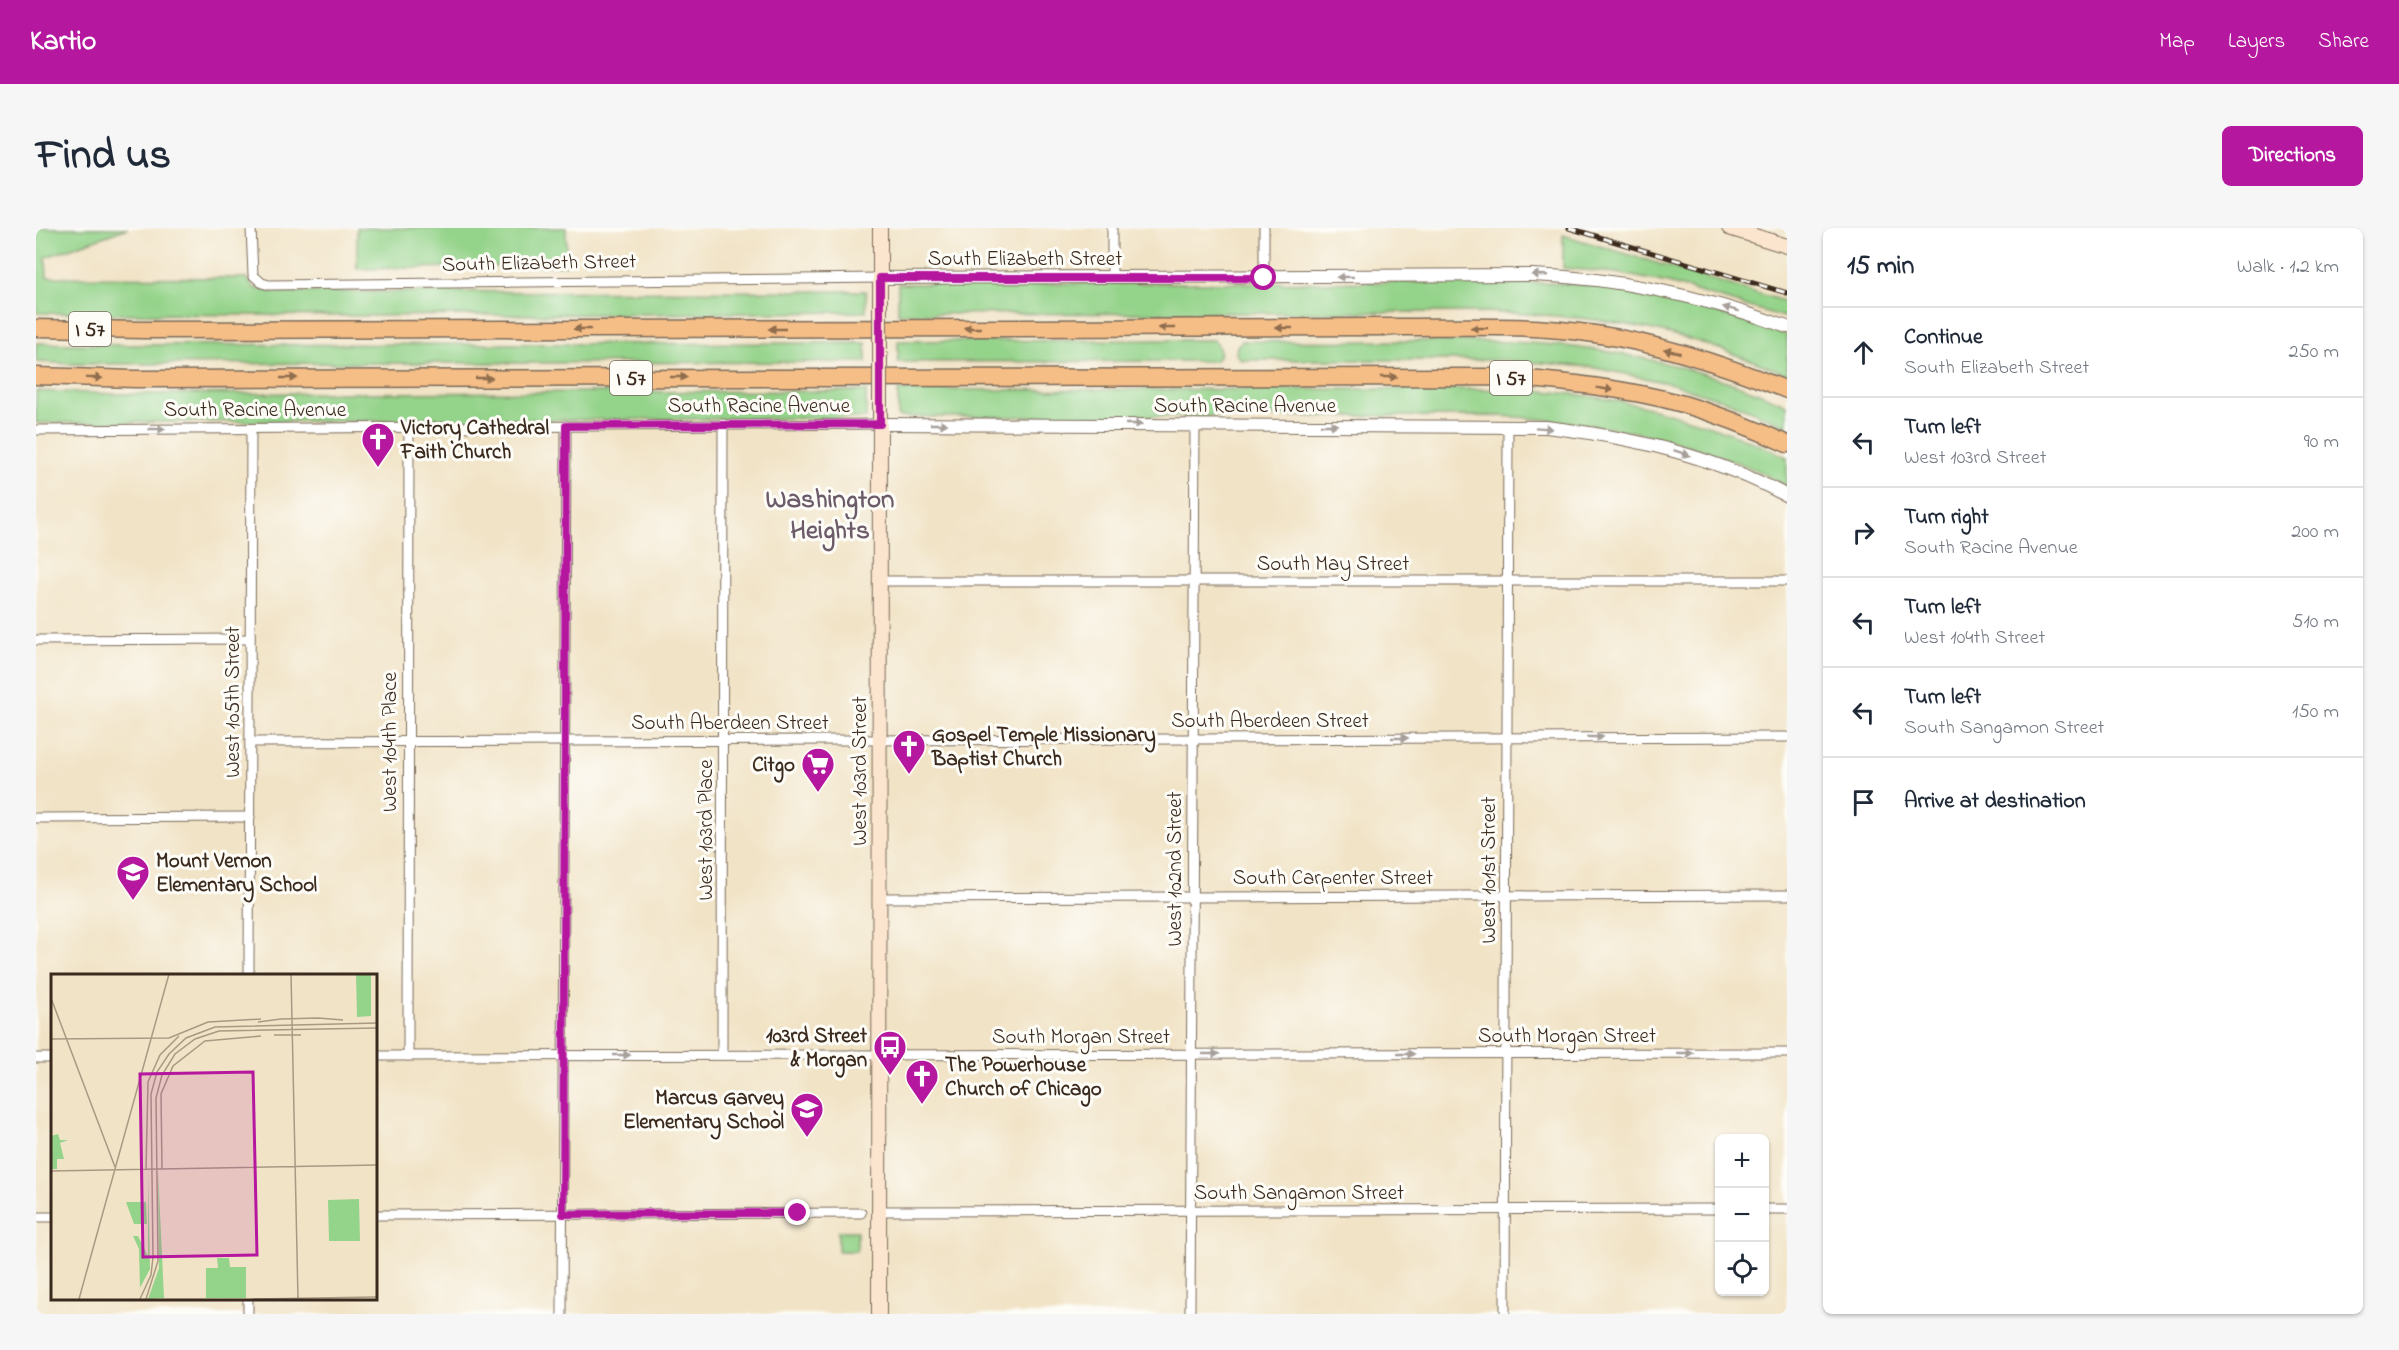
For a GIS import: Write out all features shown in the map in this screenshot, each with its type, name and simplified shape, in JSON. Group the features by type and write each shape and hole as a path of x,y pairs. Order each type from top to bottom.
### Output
{"highway":[{"name":"I 57","path":"36,328 143,330 1353,327 1540,329 1594,334 1652,345 1704,359 1787,390"},
{"name":"I 57","path":"36,376 135,379 1505,377 1557,381 1658,398 1686,405 1787,444"}],"main road":[{"name":"West 103rd Street","path":"879,1314 880,228"},
{"path":"1729,228 1787,246"}],"street":[{"name":"South Elizabeth Street","path":"251,228 252,275 269,285 880,278 1532,275 1575,277 1652,288 1754,315 1787,327"},
{"path":"1112,228 1112,278"},
{"path":"1264,228 1264,278"},
{"name":"South Racine Avenue","path":"36,430 723,424 1508,426 1556,428 1668,448 1716,464 1787,496"},
{"name":"West 103rd Place","path":"722,1055 723,424"},
{"name":"West 102nd Street","path":"1190,1314 1195,424"},
{"path":"562,1314 566,426"},
{"name":"West 101st Street","path":"1505,1314 1508,426"},
{"name":"West 104th Place","path":"408,1056 409,428"},
{"name":"West 105th Street","path":"249,974 251,429"},
{"name":"South May Street","path":"880,582 1787,580"},
{"path":"36,640 250,639"},
{"name":"South Aberdeen Street","path":"250,742 1787,737"},
{"path":"36,818 250,817"},
{"name":"South Carpenter Street","path":"879,898 1787,895"},
{"name":"South Morgan Street","path":"376,1056 1787,1053"},
{"name":"South Sangamon Street","path":"879,1211 1715,1209"},
{"path":"1769,1209 1787,1209"},
{"path":"376,1215 861,1213"}],"green space":[{"path":"36,228 128,228 46,257 47,277 246,278 254,288 272,292 866,291 866,312 356,316 36,313"},
{"path":"357,228 566,228 567,265 357,269"},
{"path":"1563,235 1787,302 1787,318 1668,283 1616,273 1563,268"},
{"path":"1460,282 1580,284 1645,294 1693,306 1787,335 1787,374 1705,344 1650,329 1536,314 1479,312 898,314 898,284"},
{"path":"1214,340 1219,350 1215,361 898,362 898,341"},
{"path":"1242,341 1501,342 1555,345 1628,355 1736,384 1787,405 1787,426 1732,403 1673,384 1591,367 1505,360 1242,360 1236,354 1237,346"},
{"path":"36,343 120,345 866,343 866,362 73,364 36,362"},
{"path":"1489,389 1584,395 1674,414 1703,423 1787,457 1787,486 1719,455 1648,435 1574,423 1500,416 898,417 898,390"},
{"path":"36,391 115,394 866,391 866,418 36,423"},
{"path":"838,1231 857,1231 857,1251 838,1251"}],"railway":[{"path":"1569,228 1787,293"}],"place":[{"name":"Victory Cathedral Faith Church","path":"378,468"},
{"name":"Gospel Temple Missionary Baptist Church","path":"909,775"},
{"name":"Citgo","path":"818,793"},
{"name":"Mount Vernon Elementary School","path":"133,901"},
{"name":"103rd Street & Morgan","path":"890,1076"},
{"name":"The Powerhouse Church of Chicago","path":"922,1105"},
{"name":"Marcus Garvey Elementary School","path":"807,1138"}],"district":[{"name":"Washington Heights","path":"830,514"}],"route":[{"path":"798,1213 563,1214 566,426 880,424 880,278 1264,278"}]}
